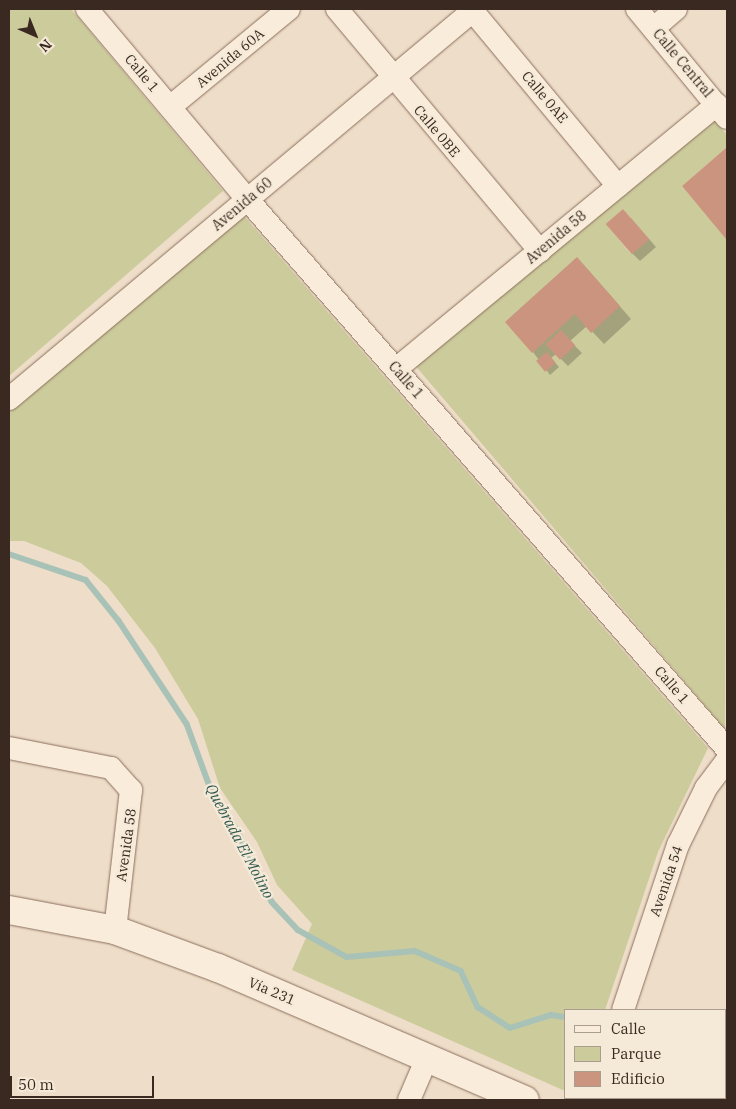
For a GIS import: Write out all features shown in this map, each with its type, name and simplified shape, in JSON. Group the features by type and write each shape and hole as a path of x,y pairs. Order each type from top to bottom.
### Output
{"main road":[{"name":"Vía 231","path":"9,910 115,930 218,968 525,1100"}],"street":[{"name":"Calle 1","path":"87,9 247,199 727,749"},
{"name":"Avenida 60A","path":"170,107 289,9"},
{"name":"Calle 0BE","path":"337,9 540,251"},
{"name":"Avenida 60","path":"9,399 247,199 394,79 473,9"},
{"name":"Calle 0AE","path":"473,9 618,186"},
{"name":"Calle Central","path":"638,9 722,111"},
{"path":"654,28 676,9"},
{"name":"Avenida 58","path":"396,369 618,186 722,111"},
{"name":"Avenida 58","path":"9,748 110,768 133,796 115,930"},
{"name":"Avenida 54","path":"623,1009 678,845 706,788 727,760"},
{"path":"409,1100 427,1058"}],"green space":[{"path":"9,9 71,9 223,191 9,376"},
{"path":"711,116 727,135 727,147 682,186 727,238 725,729 413,363","holes":["623,209 649,239 631,254 606,224"]},
{"path":"243,215 708,748 658,852 605,1009 564,1009 564,1091 292,970 312,924 277,885 257,842 220,788 198,719 155,648 107,586 81,563 24,541 9,541 9,412"}],"building":[{"path":"727,147 727,238 726,239 682,186"},
{"path":"623,209 649,239 632,254 606,224"},
{"path":"577,257 620,306 591,333 575,314 532,353 505,322"},
{"path":"561,330 575,345 560,360 546,344"},
{"path":"547,352 556,363 545,372 536,361"}],"waterway":[{"name":"Quebrada El Molino","path":"9,554 86,580 119,621 187,724 212,792 239,833 253,871 272,902 298,930 347,957 415,951 461,971 478,1007 510,1028 551,1015 564,1017"}]}
